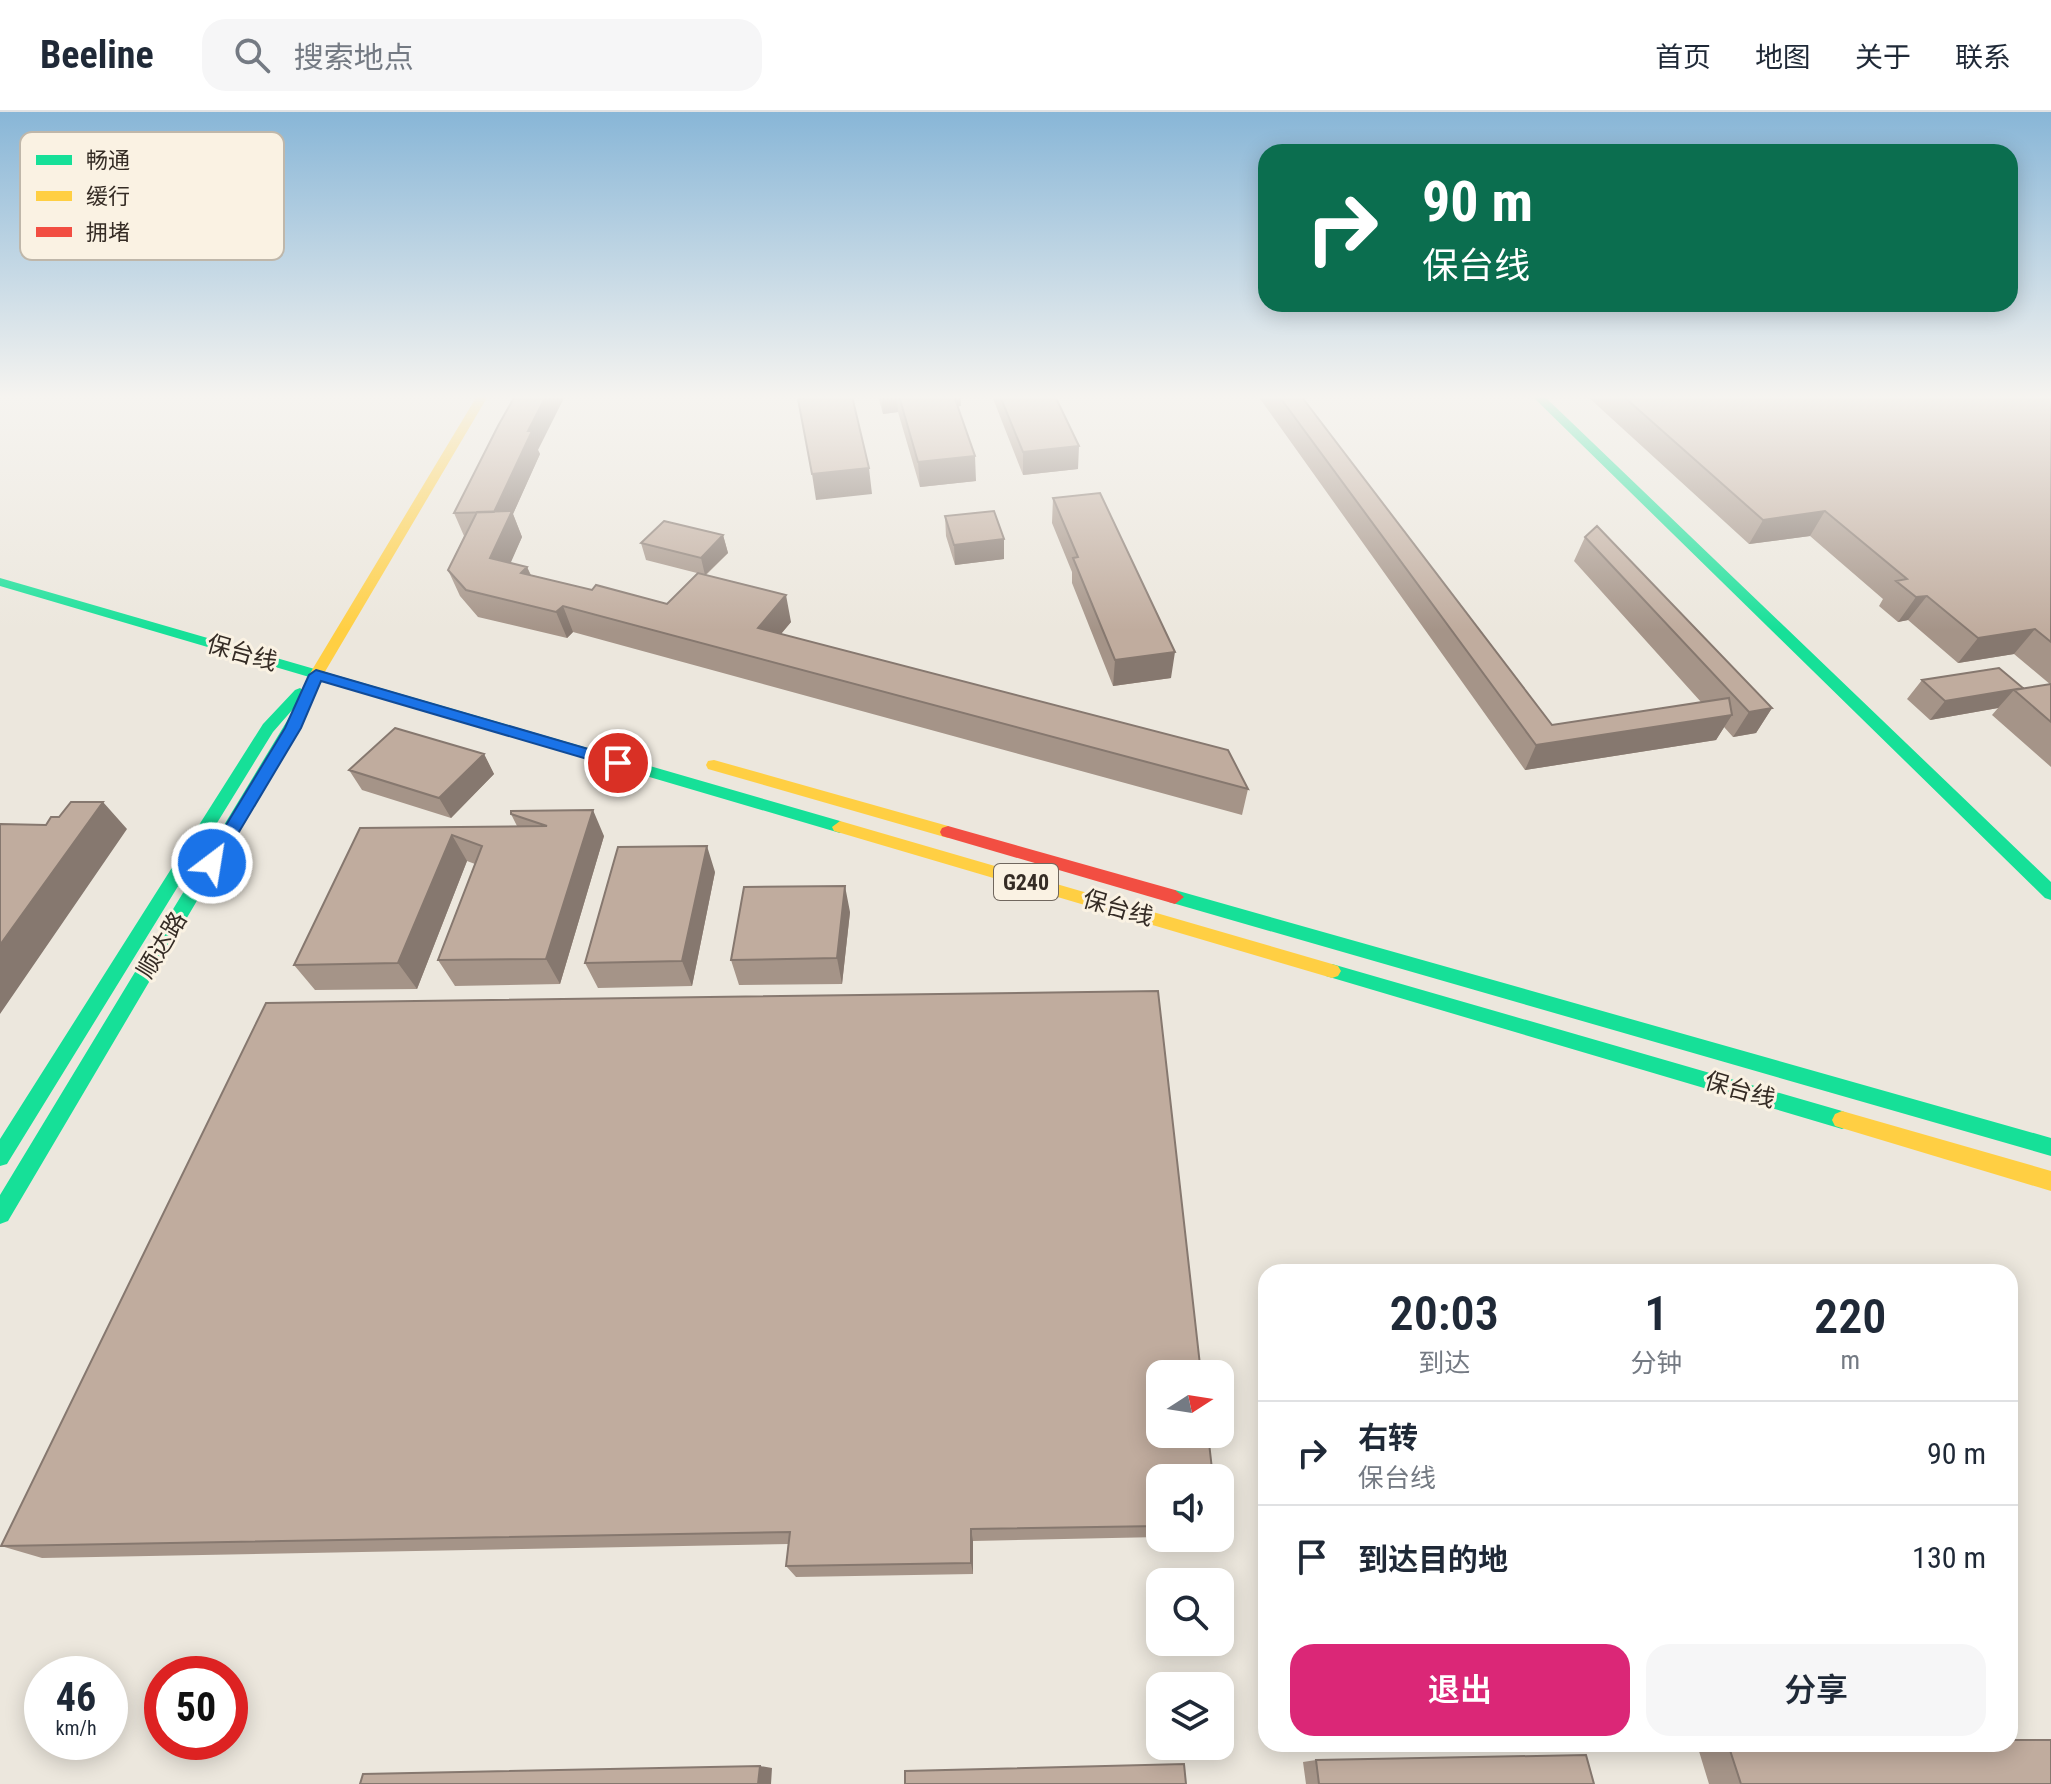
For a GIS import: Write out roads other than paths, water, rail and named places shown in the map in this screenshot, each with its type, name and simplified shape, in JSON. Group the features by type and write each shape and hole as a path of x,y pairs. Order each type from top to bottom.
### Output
{"main road":[{"path":"316,675 436,474"},
{"path":"1618,474 2051,893"},
{"name":"保台线","path":"0,582 2051,1181"},
{"name":"顺达路","path":"0,1157 268,728 316,675"},
{"name":"顺达路","path":"0,1214 293,728 316,675"},
{"name":"保台线","path":"696,759 2051,1147"}]}
